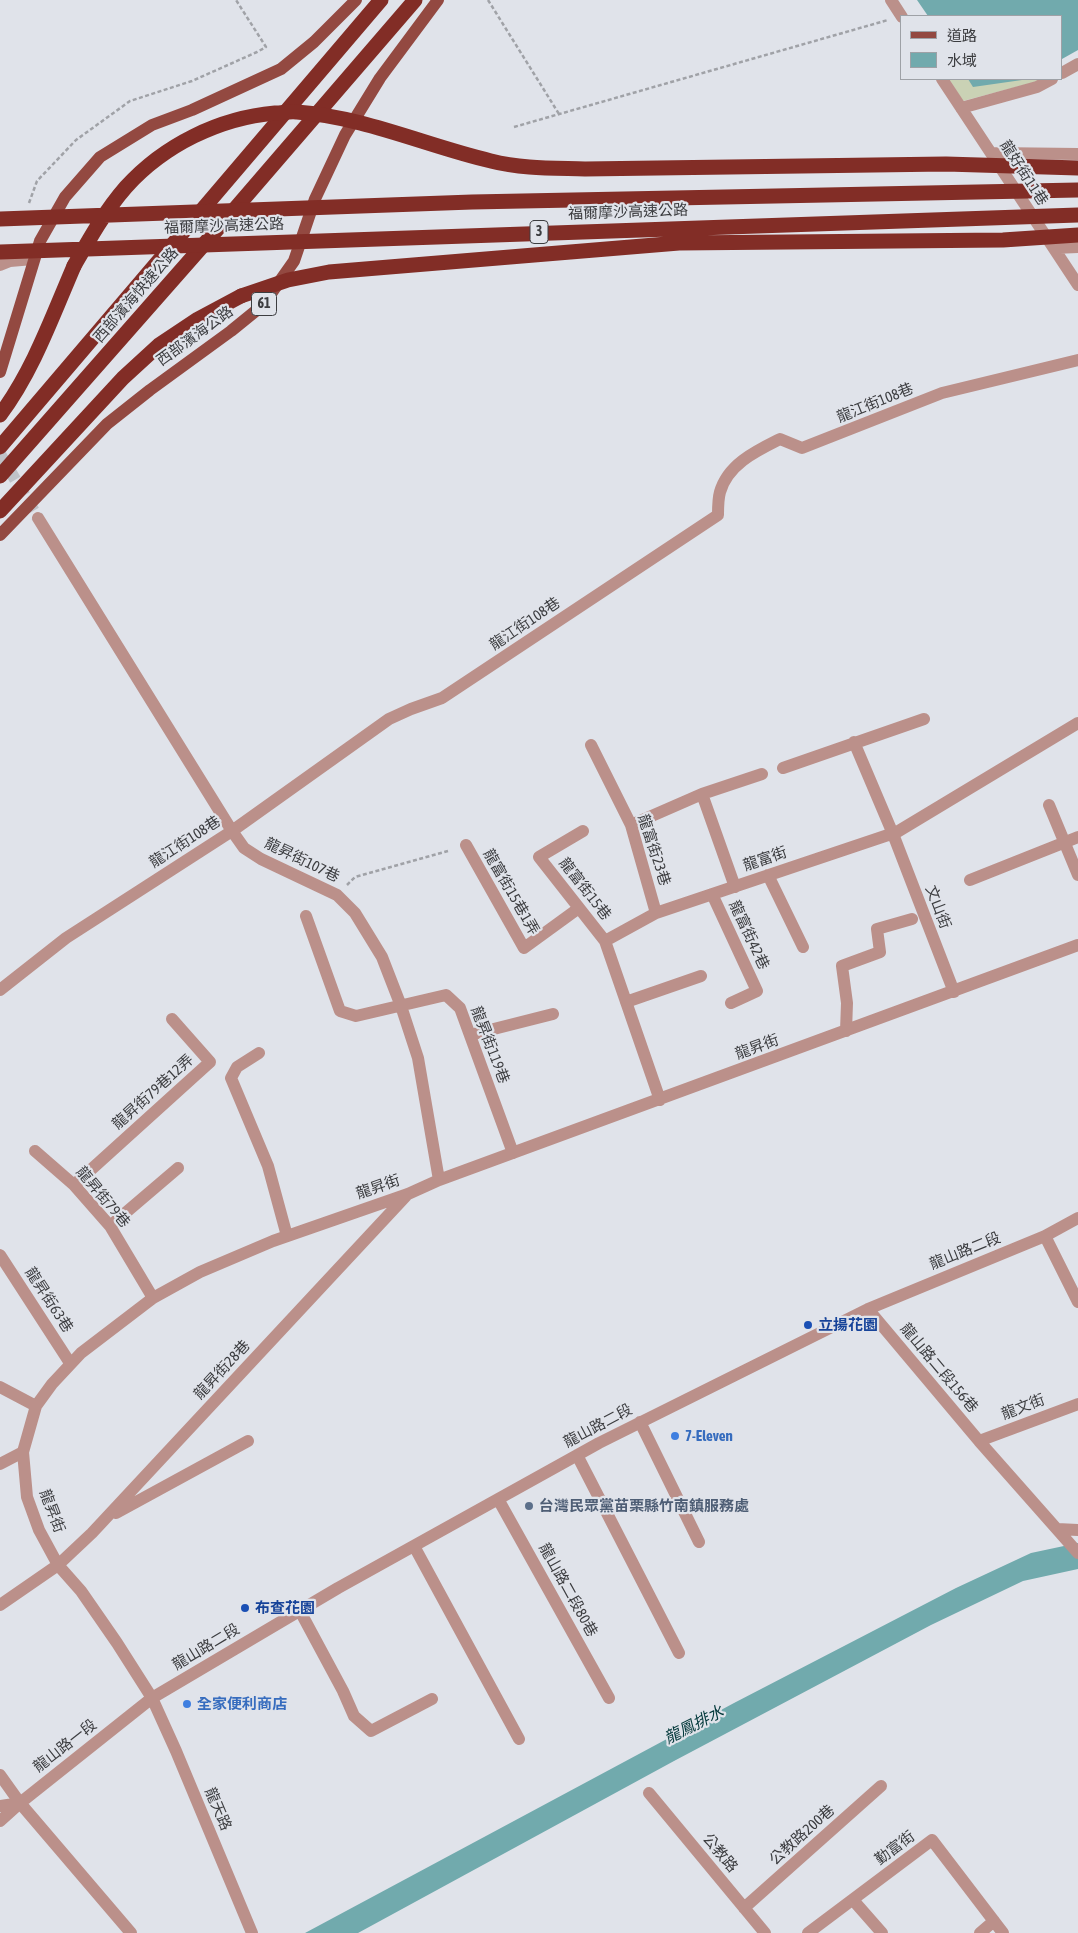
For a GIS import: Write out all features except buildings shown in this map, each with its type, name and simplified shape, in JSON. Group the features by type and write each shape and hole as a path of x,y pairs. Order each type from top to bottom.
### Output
{"highway":[{"name":"西部濱海快速公路","path":"0,447 381,0"},
{"name":"西部濱海快速公路","path":"0,476 228,217 415,0"},
{"path":"0,416 25,375 74,266 100,220 127,186 174,147 198,134 227,122 258,115 296,112 337,118 494,162 536,168 946,164 1078,168"},
{"name":"福爾摩沙高速公路","path":"0,220 472,202 1078,190"},
{"name":"福爾摩沙高速公路","path":"0,252 1078,215"},
{"path":"0,512 122,378 160,345 198,319 242,296 288,280 329,272 679,243 1003,240 1078,235"}],"main road":[{"path":"0,372 33,259 40,242 66,196 100,157 152,125 192,110 280,69 314,42 356,0"},
{"name":"西部濱海公路","path":"0,535 107,424 263,305 294,261 315,199 345,135 380,78 438,0"}],"street":[{"path":"891,0 901,15"},
{"path":"1063,72 1078,64"},
{"name":"龍好街11巷","path":"943,80 1078,285"},
{"path":"962,108 1037,87 1050,80"},
{"path":"991,153 1078,154"},
{"path":"1054,248 1078,247"},
{"path":"0,266 10,261 33,259"},
{"name":"龍江街108巷","path":"0,990 66,938 232,831 389,718 442,698 718,515 720,492 729,473 750,454 780,439 802,448 942,393 1078,360"},
{"name":"龍昇街107巷","path":"38,518 244,848 261,859 337,895 355,913 382,957 418,1058 439,1180"},
{"path":"783,768 924,719"},
{"name":"龍富街","path":"605,941 656,913 893,834 1078,723"},
{"name":"文山街","path":"854,742 893,834 954,992"},
{"name":"龍富街23巷","path":"591,745 631,825 656,913"},
{"path":"631,825 702,794 762,774"},
{"path":"702,794 735,887"},
{"path":"1049,805 1078,875"},
{"name":"龍富街15巷","path":"583,831 539,857 605,941"},
{"path":"970,880 1078,837"},
{"name":"龍富街15巷1弄","path":"466,845 524,948 579,908"},
{"path":"768,875 803,947"},
{"name":"龍富街42巷","path":"712,894 757,991 731,1003"},
{"path":"306,916 340,1011 356,1016 401,1006"},
{"path":"846,1032 847,1003 842,966 880,952 877,929 912,919"},
{"path":"605,941 660,1100"},
{"name":"龍昇街","path":"152,1698 82,1591 58,1565 39,1530 26,1497 23,1452 36,1406 70,1363 153,1298 200,1272 287,1236 408,1194 439,1180 846,1032 1078,945"},
{"path":"626,1002 701,976"},
{"name":"龍昇街119巷","path":"401,1006 446,995 460,1008 513,1153"},
{"path":"470,1035 553,1014"},
{"name":"龍昇街79巷12弄","path":"74,1185 210,1062 172,1020"},
{"path":"259,1053 237,1066 231,1078 268,1166 287,1236"},
{"name":"龍昇街79巷","path":"35,1151 74,1185 110,1226 153,1298"},
{"path":"110,1226 178,1168"},
{"name":"龍昇街28巷","path":"0,1605 58,1565 105,1519 408,1194"},
{"name":"龍山路二段","path":"152,1698 300,1611 576,1455 868,1309 1045,1236 1078,1218"},
{"path":"1045,1236 1078,1302"},
{"name":"龍昇街63巷","path":"0,1255 70,1363"},
{"name":"龍山路二段156巷","path":"868,1309 979,1441 1078,1553"},
{"path":"0,1387 36,1406"},
{"name":"龍文街","path":"979,1441 1078,1404"},
{"path":"640,1422 699,1542"},
{"path":"105,1519 248,1440"},
{"path":"0,1464 23,1452"},
{"path":"576,1455 679,1654"},
{"name":"龍山路二段80巷","path":"498,1499 609,1698"},
{"path":"1057,1529 1078,1530"},
{"path":"414,1546 519,1739"},
{"path":"300,1611 343,1691 354,1716 371,1732 432,1699"},
{"name":"龍山路一段","path":"0,1821 152,1698"},
{"name":"龍天路","path":"152,1698 252,1933"},
{"path":"0,1775 20,1803 131,1933"},
{"name":"公教路200巷","path":"744,1908 881,1786"},
{"name":"公教路","path":"649,1793 765,1933"},
{"path":"0,1806 20,1803"},
{"name":"勤富街","path":"808,1933 932,1840 1003,1933"},
{"path":"853,1900 882,1933"},
{"path":"980,1933 994,1921"}],"path":[{"path":"488,0 559,114"},
{"path":"514,127 900,17"},
{"path":"337,895 355,877 448,851"}],"green space":[{"path":"950,80 1039,80 1035,82 963,101"}],"water":[{"path":"917,0 1078,0 1078,50 1063,58 1063,15 927,15"},
{"path":"969,80 1022,80 973,87"},
{"name":"龍鳳排水","path":"1078,1543 1078,1569 1023,1581 931,1625 674,1761 358,1933 305,1933 734,1703 956,1588 1031,1553"}],"tunnel":[{"path":"0,454 38,518"}],"place":[{"name":"立揚花園","path":"808,1325"},
{"name":"7-Eleven","path":"675,1436"},
{"name":"台灣民眾黨苗栗縣竹南鎮服務處","path":"529,1506"},
{"name":"布查花園","path":"245,1608"},
{"name":"全家便利商店","path":"187,1704"}]}
